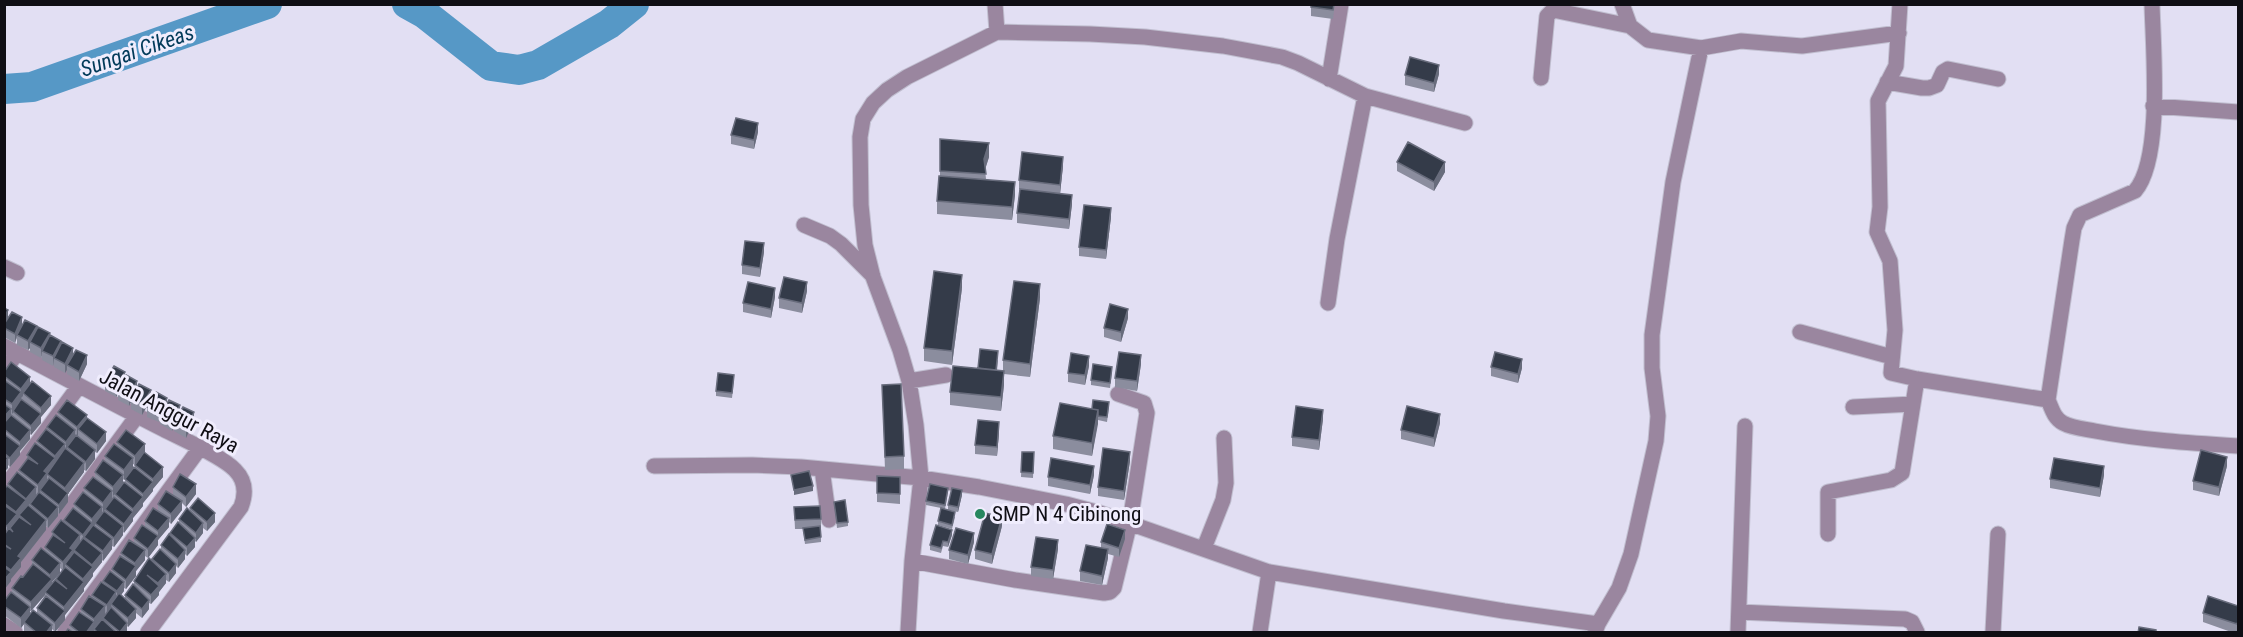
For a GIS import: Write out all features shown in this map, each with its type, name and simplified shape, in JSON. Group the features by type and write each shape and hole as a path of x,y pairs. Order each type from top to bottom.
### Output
{"street":[{"path":"995,4 997,32"},
{"path":"1329,79 1341,4"},
{"path":"1622,4 1630,26"},
{"path":"1900,4 1896,66 1878,101 1880,207 1877,232 1890,261 1895,330 1890,371 1893,374 1917,379 2048,400"},
{"path":"2152,4 2151,148 2139,187 2130,195 2080,216 2074,228 2048,400 2055,416 2073,427 2120,436 2238,446"},
{"path":"1541,78 1548,16 1550,12 1558,10 1630,26 1648,40 1701,48 1741,41 1808,45 1899,33"},
{"path":"908,633 912,561 921,478 909,381 873,277 865,245 861,205 860,137 863,119 873,103 887,90 907,77 997,32 1134,36 1223,46 1282,57 1365,96 1465,123"},
{"path":"654,466 760,465 822,469 921,478 979,487 1047,500 1130,522 1269,572 1596,628 1619,588 1631,554 1657,435 1658,416 1652,352 1654,324 1673,182 1701,48"},
{"path":"1887,82 1929,88 1937,85 1942,72 1948,69 1998,79"},
{"path":"1328,303 1337,239 1365,96"},
{"path":"2153,106 2238,112"},
{"path":"804,225 830,236 841,244 873,277"},
{"path":"1800,332 1892,357"},
{"path":"4,371 11,350"},
{"name":"Jalan Anggur Raya","path":"11,350 200,448 234,468 245,486 246,496 241,507 148,633"},
{"path":"909,381 946,375"},
{"path":"1827,534 1828,492 1891,480 1902,473 1917,379"},
{"path":"4,488 79,386"},
{"path":"912,561 1015,580 1110,592 1114,588 1130,522 1147,413 1144,403 1118,394"},
{"path":"1852,407 1913,404"},
{"path":"4,597 137,416"},
{"path":"1738,633 1745,426"},
{"path":"1204,548 1223,500 1226,483 1224,438"},
{"path":"65,633 200,448"},
{"path":"822,469 830,520"},
{"path":"1993,633 1998,534"},
{"path":"1260,633 1269,572"},
{"path":"1739,612 1905,619 1912,622 1917,633"},
{"path":"4,625 15,633"}],"building":[{"path":"1311,4 1334,4 1333,10 1311,7"},
{"path":"1410,57 1439,65 1434,83 1405,75"},
{"path":"736,118 758,123 754,140 731,135"},
{"path":"940,139 989,143 984,159 986,174 940,171"},
{"path":"1408,142 1445,162 1434,182 1397,162"},
{"path":"1022,152 1063,157 1060,185 1019,180"},
{"path":"939,176 1015,182 1012,207 937,201"},
{"path":"1020,189 1072,195 1069,219 1017,213"},
{"path":"1084,205 1111,208 1106,250 1079,247"},
{"path":"745,241 764,243 760,268 742,265"},
{"path":"934,271 962,275 952,351 924,348"},
{"path":"784,277 807,282 802,303 779,298"},
{"path":"1014,281 1040,284 1030,364 1003,360"},
{"path":"748,282 775,288 771,309 743,303"},
{"path":"1110,304 1128,309 1121,332 1104,328"},
{"path":"12,312 22,317 15,334 4,328"},
{"path":"25,320 37,326 28,341 17,335"},
{"path":"38,327 50,333 41,348 30,342"},
{"path":"50,335 61,341 53,356 42,351"},
{"path":"62,342 73,348 65,364 54,358"},
{"path":"980,349 998,351 996,370 978,368"},
{"path":"76,350 87,355 79,372 67,365"},
{"path":"1119,352 1141,355 1137,381 1115,378"},
{"path":"1495,352 1522,359 1518,374 1491,367"},
{"path":"1071,353 1089,356 1085,375 1068,373"},
{"path":"11,362 30,377 21,389 4,376"},
{"path":"1093,364 1112,367 1110,383 1091,380"},
{"path":"114,366 125,372 116,387 105,381"},
{"path":"953,366 1004,371 1001,397 950,392"},
{"path":"718,373 734,375 732,393 716,391"},
{"path":"126,375 137,381 129,396 118,390"},
{"path":"4,380 21,392 12,404 4,399"},
{"path":"32,381 51,396 41,408 23,393"},
{"path":"139,384 151,390 142,405 131,399"},
{"path":"901,384 904,456 885,457 882,385"},
{"path":"156,392 167,398 159,413 147,407"},
{"path":"21,399 41,414 31,426 13,411"},
{"path":"67,400 87,415 77,427 58,412"},
{"path":"169,400 180,405 172,422 160,415"},
{"path":"1093,400 1109,402 1107,417 1098,416 1098,410 1092,409"},
{"path":"1060,403 1098,410 1092,443 1053,436"},
{"path":"4,404 11,409 4,417"},
{"path":"1296,406 1323,410 1319,440 1292,437"},
{"path":"1407,406 1440,414 1434,438 1401,430"},
{"path":"183,407 194,412 186,429 174,422"},
{"path":"11,415 30,430 20,442 4,429 4,423"},
{"path":"56,415 75,430 66,442 47,427"},
{"path":"87,418 106,432 97,444 78,429"},
{"path":"978,420 999,422 997,447 975,445"},
{"path":"46,429 65,444 55,456 37,441"},
{"path":"126,430 145,444 135,456 117,442"},
{"path":"4,434 20,446 10,458 4,453"},
{"path":"76,435 95,450 86,462 67,447"},
{"path":"35,443 55,458 44,471 47,473 38,485 19,470 28,458 38,464 27,455"},
{"path":"114,444 133,458 124,470 105,456"},
{"path":"65,448 84,463 65,488 47,474"},
{"path":"1103,448 1130,452 1124,491 1098,487"},
{"path":"2201,450 2227,457 2219,487 2193,481"},
{"path":"144,452 163,467 153,479 135,465"},
{"path":"1022,452 1034,452 1033,473 1021,472"},
{"path":"1051,458 1094,466 1090,485 1048,477"},
{"path":"2054,458 2104,466 2100,488 2050,479"},
{"path":"103,460 123,475 113,487 95,472"},
{"path":"134,467 153,482 143,494 125,479"},
{"path":"809,471 813,486 794,490 791,475"},
{"path":"17,472 36,487 26,499 8,484"},
{"path":"180,474 196,484 186,497 173,487"},
{"path":"877,476 900,477 900,494 877,493"},
{"path":"93,477 112,491 103,503 84,488"},
{"path":"49,478 68,493 59,505 40,490"},
{"path":"124,482 143,497 133,509 115,494"},
{"path":"930,484 948,488 945,505 926,501"},
{"path":"7,486 26,500 16,512 4,503 4,489"},
{"path":"952,488 962,490 958,507 948,505"},
{"path":"166,491 182,501 171,514 158,504"},
{"path":"39,492 58,507 48,519 30,504"},
{"path":"83,492 102,507 92,519 74,504"},
{"path":"114,497 133,512 124,524 105,509"},
{"path":"198,498 215,513 207,522 190,508"},
{"path":"845,500 848,522 837,523 834,502"},
{"path":"4,505 17,514 7,526 4,524"},
{"path":"28,505 46,520 18,556 21,558 11,570 4,565 4,545 11,549 4,544 4,535 9,528 13,532 10,528 19,517 31,525 19,515"},
{"path":"820,506 821,519 795,520 794,507"},
{"path":"73,508 92,523 83,535 64,520"},
{"path":"153,508 169,518 158,531 145,521"},
{"path":"187,508 203,523 196,533 179,519"},
{"path":"941,508 955,512 952,525 938,521"},
{"path":"104,511 123,526 114,538 95,523"},
{"path":"985,513 1002,517 992,554 975,550"},
{"path":"61,520 80,535 70,548 73,550 63,562 45,547 53,535 65,543 52,532"},
{"path":"178,522 195,538 187,547 170,533"},
{"path":"1107,524 1125,530 1119,548 1101,542"},
{"path":"93,525 112,539 103,551 84,537"},
{"path":"142,525 158,536 148,549 134,538"},
{"path":"936,525 952,530 948,542 943,541 941,548 930,545"},
{"path":"820,526 821,537 805,540 803,528"},
{"path":"956,528 974,533 968,555 949,550"},
{"path":"169,534 185,550 178,559 161,545"},
{"path":"1036,537 1058,540 1053,570 1031,567"},
{"path":"83,538 102,553 92,565 74,550"},
{"path":"129,540 145,550 135,563 121,553"},
{"path":"1086,545 1108,549 1102,576 1080,571"},
{"path":"41,548 60,563 50,575 32,560"},
{"path":"160,549 176,564 169,573 152,559"},
{"path":"74,552 93,567 83,579 65,564"},
{"path":"120,556 136,566 126,580 112,569"},
{"path":"149,558 166,574 158,583 147,575 159,586 151,595 134,581"},
{"path":"33,564 52,579 31,602 12,588"},
{"path":"4,567 11,572 4,580"},
{"path":"65,567 84,582 64,607 45,592 55,580 67,589 56,579"},
{"path":"110,571 124,582 117,591 103,581"},
{"path":"101,582 116,592 107,605 92,595"},
{"path":"133,584 149,600 142,609 125,595"},
{"path":"11,592 30,607 21,618 4,606 4,601"},
{"path":"119,593 136,609 128,618 111,604"},
{"path":"46,596 65,611 55,623 37,608"},
{"path":"89,596 105,606 94,619 81,609"},
{"path":"2208,596 2238,606 2237,624 2203,613"},
{"path":"111,607 127,623 120,632 103,618"},
{"path":"33,610 52,625 46,633 37,633 24,622"},
{"path":"79,612 94,622 86,633 80,633 70,625"},
{"path":"102,619 117,633 98,633 94,629"},
{"path":"2139,627 2156,630 2156,633 2138,633"}],"waterway":[{"name":"Sungai Cikeas","path":"4,89 32,87 267,4"},
{"name":"Sungai Cikeas","path":"407,4 425,14 491,66 519,70 538,65 609,24 634,4"}],"place":[{"name":"SMP N 4 Cibinong","path":"980,514"}]}
